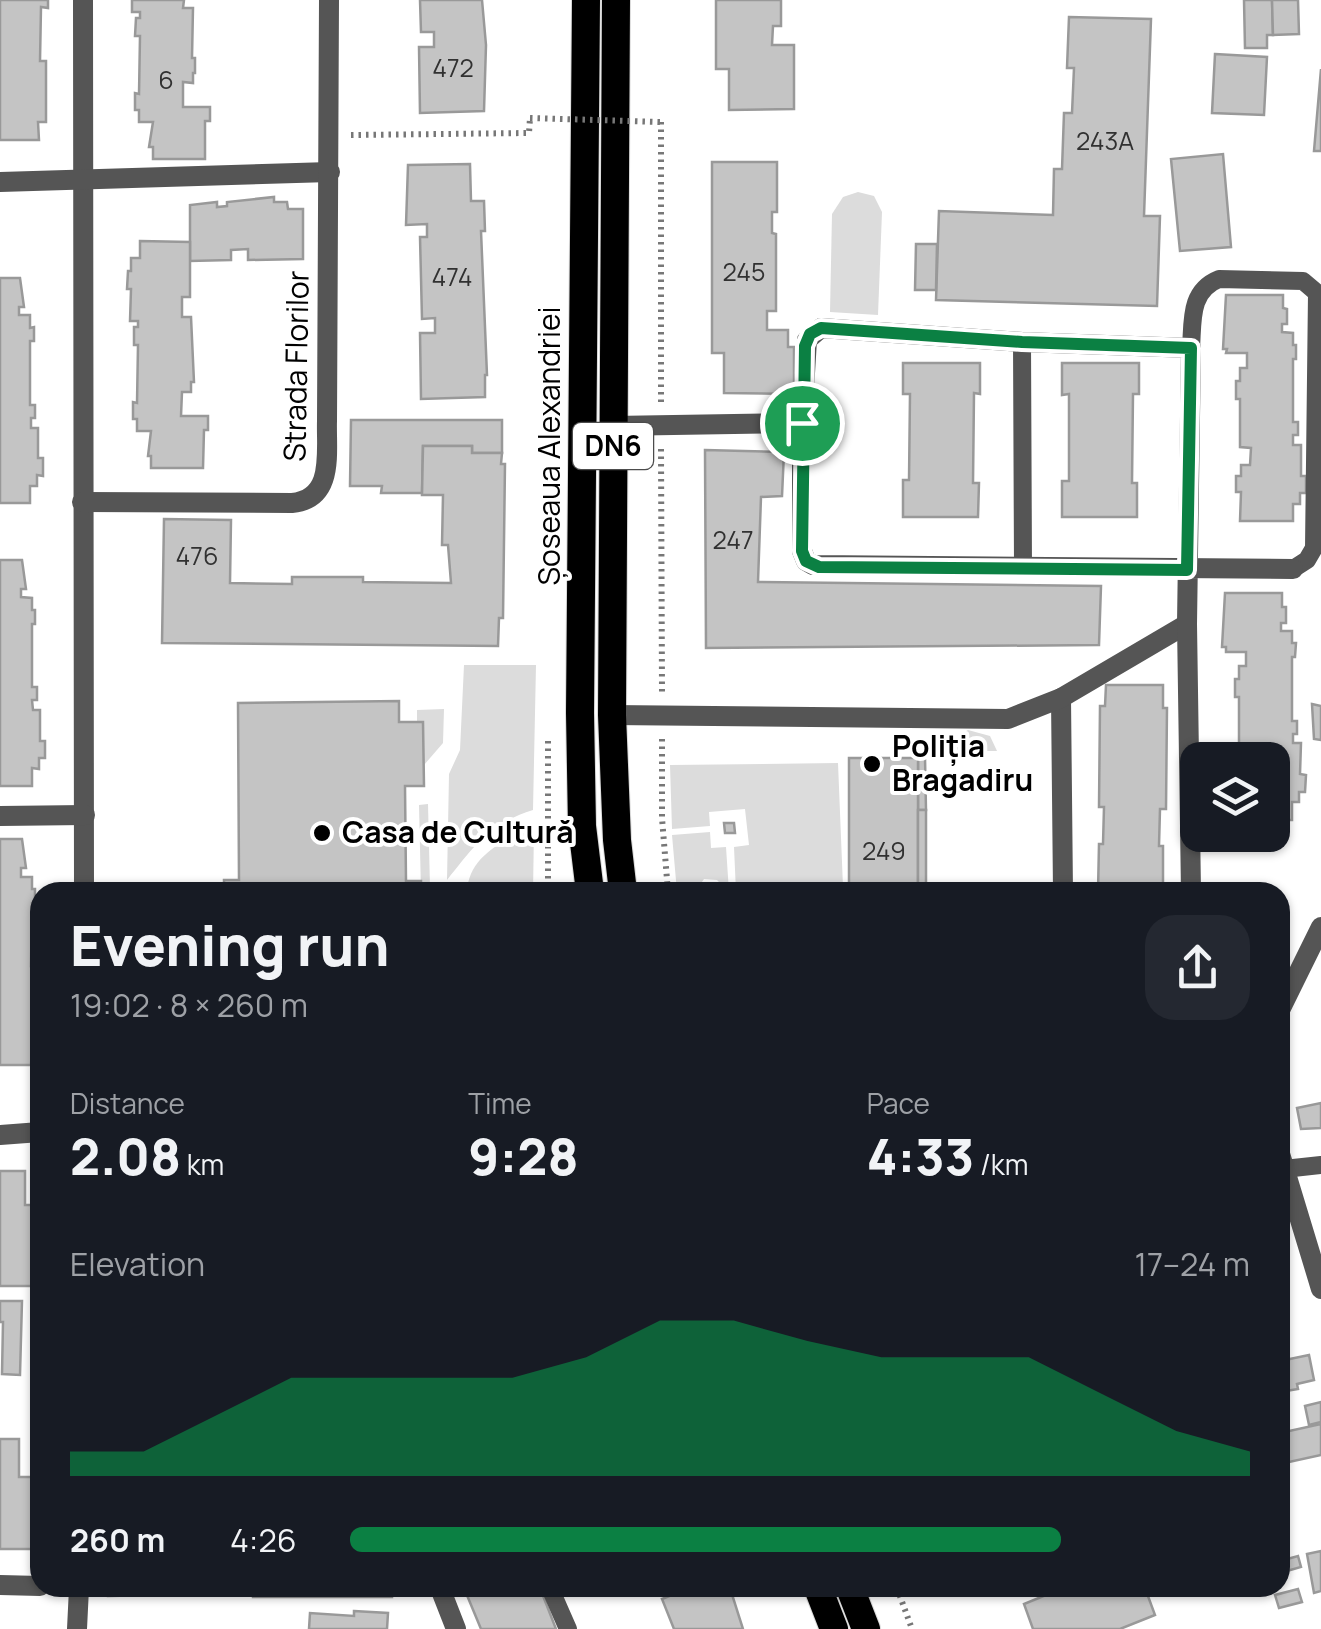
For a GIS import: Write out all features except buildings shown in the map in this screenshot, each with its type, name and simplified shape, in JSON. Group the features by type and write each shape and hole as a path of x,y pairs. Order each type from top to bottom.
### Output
{"highway":[{"name":"Șoseaua Alexandriei","path":"586,0 580,713 582,826 589,882"},
{"name":"Șoseaua Alexandriei","path":"616,0 612,714 622,882"},
{"path":"822,1597 834,1629"},
{"path":"854,1597 866,1629"}],"street":[{"path":"84,0 84,882"},
{"name":"Strada Florilor","path":"82,502 303,502 320,490 326,473 328,421 329,0"},
{"path":"0,182 330,172"},
{"path":"1191,882 1187,570 1191,348 1022,342 821,328 814,330 805,346 802,551 806,561 819,567 1187,570 1293,569"},
{"name":"Șoseaua Alexandriei","path":"613,426 802,423"},
{"path":"612,714 1008,719 1060,698 1187,624"},
{"path":"1060,698 1062,882"},
{"path":"0,816 84,815"},
{"path":"1290,990 1321,928"},
{"path":"0,1135 30,1133"},
{"path":"1290,1188 1321,1290"},
{"path":"0,1586 30,1586"},
{"path":"77,1629 79,1597"},
{"path":"444,1597 456,1629"}],"lane":[{"path":"1191,348 1194,303 1211,282 1303,282 1317,292 1314,548 1307,560 1293,569"},
{"path":"1022,342 1024,568"},
{"path":"1290,1163 1321,1165"},
{"path":"554,1597 568,1629"}],"path":[{"path":"330,135 529,132 530,118 661,122 662,818 667,882"},
{"path":"900,1597 912,1629"}],"shaded area":[{"path":"858,192 874,196 882,212 878,315 830,312 832,214 843,197"},
{"path":"464,665 536,665 533,810 494,829 447,880 449,774 460,750"},
{"path":"444,709 443,743 424,765 423,723 417,722 417,710"},
{"path":"968,730 990,736 997,751 950,751 952,739"},
{"path":"838,763 843,882 736,882 734,847 749,845 745,809 709,812 710,826 672,829 670,765"},
{"path":"428,804 430,882 421,882 419,805"},
{"path":"534,828 533,882 469,882 481,859"},
{"path":"710,832 711,848 726,847 728,882 676,882 672,835"}],"place":[{"name":"Poliția Bragadiru","path":"872,764"},
{"name":"Casa de Cultură","path":"322,833"}],"route":[{"path":"821,328 1022,342 1191,348 1187,570 813,565 806,561 802,551 802,423 805,346 810,334 821,328"}]}
